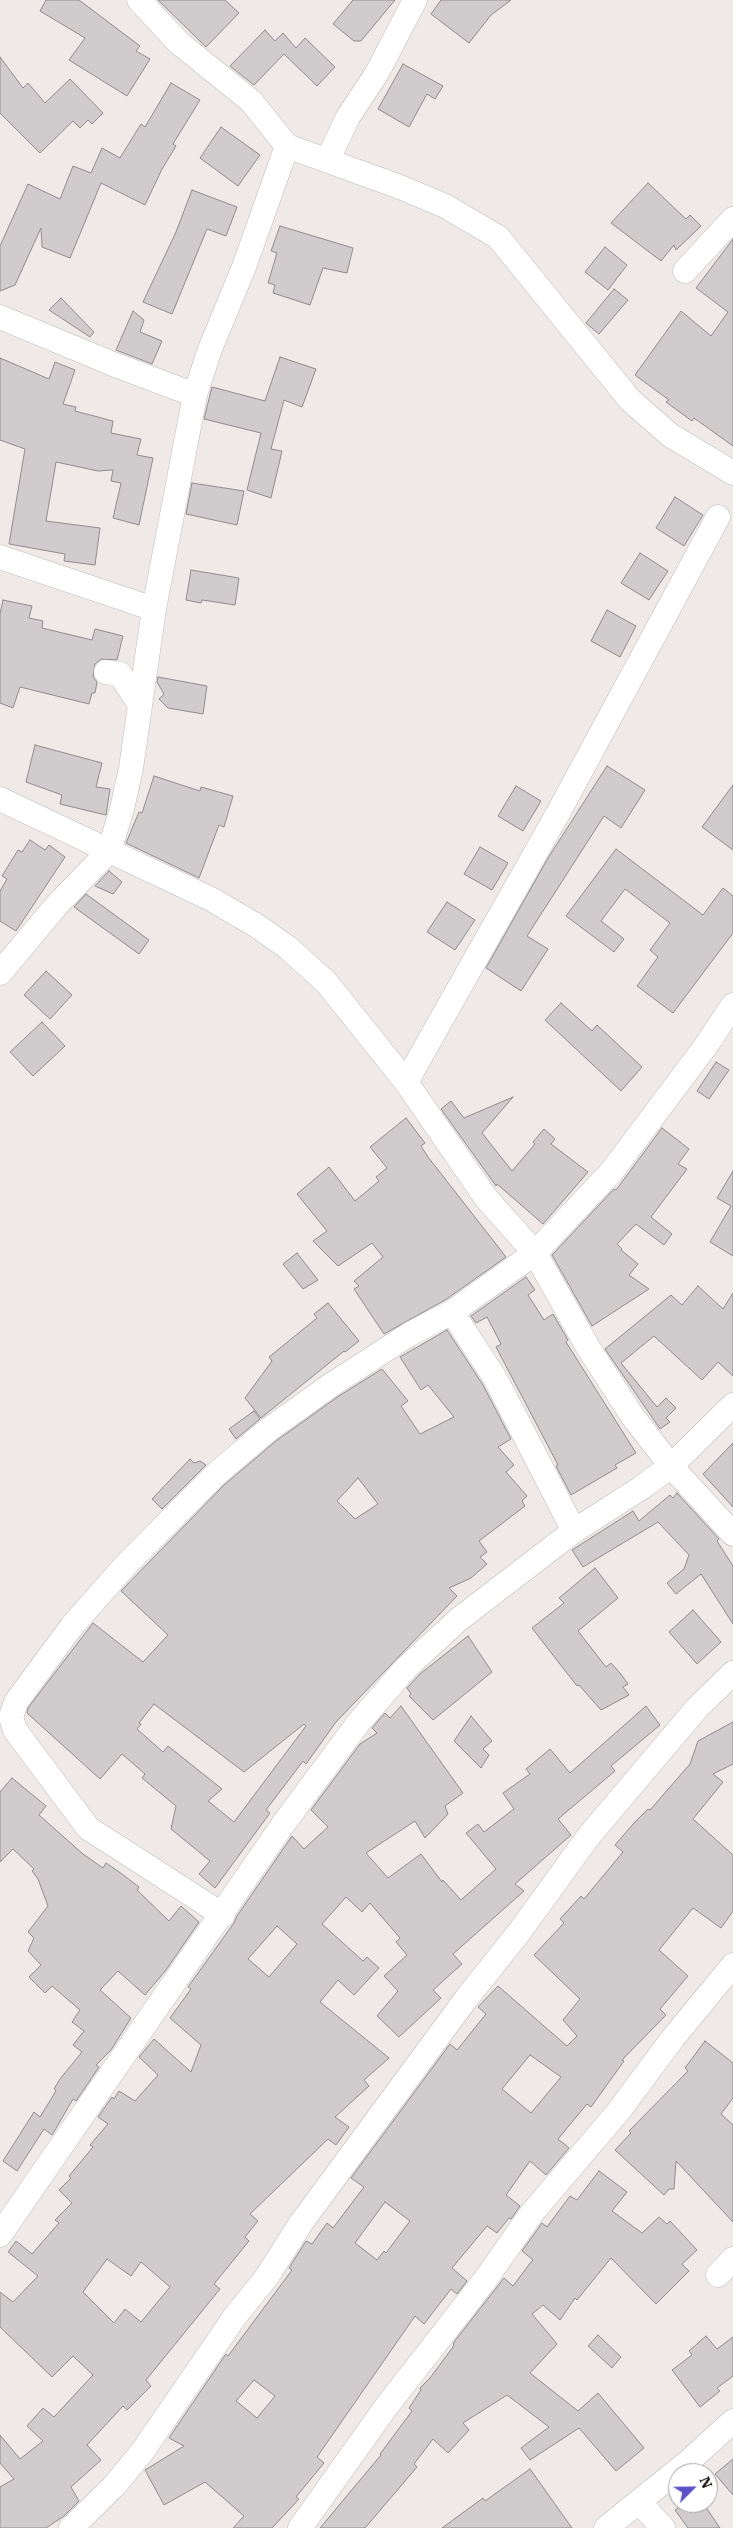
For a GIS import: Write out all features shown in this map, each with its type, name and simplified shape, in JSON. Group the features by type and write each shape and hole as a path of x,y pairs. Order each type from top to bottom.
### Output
{"street":[{"path":"139,0 179,43 251,101 287,146 328,159 445,206 498,237 630,400 670,435 733,473"},
{"path":"328,159 348,117 377,73 415,0"},
{"path":"0,973 56,906 109,851 122,809 131,768 154,610 195,395 210,349 244,267 287,146"},
{"path":"685,271 733,219"},
{"path":"0,317 113,364 195,395"},
{"path":"406,1082 557,815 718,517"},
{"path":"0,558 154,610"},
{"path":"106,672 120,674 140,705"},
{"path":"0,799 211,899 257,926 286,947 326,982 406,1082 486,1198 535,1253 589,1349 633,1417 671,1466 733,1534"},
{"path":"223,1915 88,1828 15,1730 6,1723 16,1702 72,1626 124,1567 215,1475 268,1430 331,1385 410,1334 452,1312 535,1253 612,1171 705,1047 733,1005"},
{"path":"452,1312 495,1378 574,1531"},
{"path":"0,2235 223,1915 284,1823 359,1722 406,1668 465,1614 574,1531 641,1488 671,1466 733,1405"},
{"path":"71,2528 114,2486 142,2452 236,2315 266,2278 306,2216 466,1999 520,1931 588,1837 697,1708 733,1674"},
{"path":"300,2528 386,2407 485,2280 532,2213 618,2112 673,2038 733,1966"},
{"path":"606,2528 733,2421"},
{"path":"639,2502 663,2528"}],"building":[{"path":"46,0 79,0 140,46 136,51 150,59 127,96 69,60 85,38 40,11"},
{"path":"158,0 225,0 239,13 206,47"},
{"path":"353,0 395,0 361,41 354,41 333,24"},
{"path":"441,0 511,0 491,15 469,43 431,14"},
{"path":"265,30 275,41 283,33 296,48 305,38 335,67 317,86 284,54 254,85 230,66"},
{"path":"0,57 23,88 28,83 45,103 70,79 103,113 92,124 88,120 80,128 73,121 40,153 0,113"},
{"path":"403,64 443,86 435,99 427,94 409,127 378,109"},
{"path":"171,83 200,100 173,144 176,146 162,169 145,205 101,183 70,258 42,247 41,228 15,285 0,291 0,246 28,184 60,199 73,166 91,173 102,148 120,158 141,124 145,127"},
{"path":"221,127 260,155 238,186 200,158"},
{"path":"648,183 686,219 690,215 701,226 676,250 674,245 661,261 611,223"},
{"path":"192,190 237,207 226,236 207,229 172,314 143,302 176,232"},
{"path":"280,226 353,248 347,273 323,268 310,305 273,293 275,285 268,283 277,253 271,251"},
{"path":"733,239 733,446 694,418 692,421 666,402 669,400 635,375 681,311 711,336 728,312 696,288"},
{"path":"605,247 627,265 608,290 585,272"},
{"path":"614,289 628,300 599,334 586,323"},
{"path":"61,298 94,332 90,337 49,310"},
{"path":"133,311 144,320 140,332 162,341 152,364 116,350"},
{"path":"280,357 316,369 302,407 284,400 271,449 282,451 271,498 247,490 261,433 204,419 212,387 265,401"},
{"path":"0,358 49,379 55,362 75,370 63,404 76,407 75,411 113,421 111,433 141,439 137,455 153,458 139,525 113,518 121,483 111,481 113,470 98,471 56,462 46,521 100,528 95,565 64,561 65,554 9,544 25,449 0,440"},
{"path":"192,483 244,491 237,525 186,514"},
{"path":"675,497 703,515 684,546 656,528"},
{"path":"640,553 668,571 649,600 621,583"},
{"path":"191,570 239,578 235,605 202,600 201,603 186,600"},
{"path":"3,600 32,606 29,618 43,621 42,628 92,640 95,629 123,636 117,660 101,659 95,664 93,677 97,682 95,693 92,693 89,704 20,687 13,708 0,703 0,614"},
{"path":"607,610 636,626 620,657 591,641"},
{"path":"158,677 207,686 203,714 168,708 159,699 164,694 157,682"},
{"path":"35,745 102,763 96,787 110,789 106,815 60,804 62,795 26,782"},
{"path":"607,766 645,790 621,828 604,816 527,936 548,949 521,991 486,968 548,858"},
{"path":"154,776 200,791 201,787 233,796 224,827 219,825 199,878 126,843 139,812 142,813"},
{"path":"733,785 733,850 702,827"},
{"path":"516,786 541,801 523,831 498,816"},
{"path":"30,840 45,850 49,845 65,857 16,931 0,921 0,891 7,879 2,876 18,850 22,852"},
{"path":"480,847 508,863 492,890 464,874"},
{"path":"616,849 703,915 723,888 733,896 733,933 673,1013 637,986 658,957 650,950 670,923 625,889 601,921 624,939 614,952 566,916"},
{"path":"109,871 122,882 113,894 95,886"},
{"path":"86,894 149,940 139,954 74,907"},
{"path":"447,902 475,920 455,950 427,932"},
{"path":"46,971 72,995 50,1019 24,995"},
{"path":"561,1003 592,1031 597,1025 642,1067 621,1091 545,1020"},
{"path":"42,1022 65,1046 33,1076 10,1052"},
{"path":"716,1062 729,1070 709,1099 697,1091"},
{"path":"513,1097 482,1133 512,1171 535,1144 533,1142 544,1129 555,1139 551,1144 588,1172 543,1224 497,1184 496,1186 441,1109 451,1101 464,1118"},
{"path":"406,1118 425,1143 421,1146 428,1157 506,1257 445,1300 384,1334 354,1289 359,1286 354,1281 383,1257 372,1243 338,1266 313,1241 327,1231 297,1194 329,1167 355,1201 379,1181 376,1177 387,1168 370,1147"},
{"path":"662,1128 689,1149 678,1164 687,1169 651,1217 672,1234 664,1245 636,1224 617,1244 621,1250 638,1264 629,1275 649,1289 592,1326 552,1255 614,1189 616,1190"},
{"path":"733,1171 733,1256 710,1242 731,1206 717,1198"},
{"path":"297,1253 318,1280 303,1289 283,1264"},
{"path":"526,1277 535,1290 528,1295 544,1320 553,1314 568,1340 566,1342 636,1453 615,1465 617,1468 571,1495 556,1466 558,1465 496,1347 501,1344 487,1317 476,1323 471,1316"},
{"path":"698,1286 723,1309 733,1293 733,1376 718,1362 702,1380 654,1336 621,1363 657,1407 666,1398 676,1408 666,1418 670,1422 660,1429 605,1349 671,1295 682,1305"},
{"path":"328,1303 359,1341 261,1418 245,1398 272,1361 269,1357 317,1318 314,1314"},
{"path":"447,1330 483,1385 511,1439 498,1447 514,1465 506,1472 527,1496 522,1501 525,1506 479,1541 487,1552 480,1557 487,1564 471,1578 449,1588 457,1596 336,1722 306,1764 303,1761 266,1810 270,1813 215,1888 199,1874 210,1861 171,1829 176,1806 142,1778 145,1774 122,1754 100,1779 27,1713 28,1708 93,1623 143,1662 168,1635 121,1591 224,1485 276,1441 339,1396 382,1369 408,1401 401,1406 420,1434 454,1417 428,1385 421,1390 400,1357","holes":["358,1478 378,1504 355,1519 337,1501","154,1704 244,1772 304,1724 306,1726 234,1822 208,1801 222,1789 168,1746 163,1752 137,1729 141,1724 139,1723"]},
{"path":"254,1411 260,1419 236,1439 229,1429"},
{"path":"733,1443 733,1507 703,1474"},
{"path":"190,1459 194,1463 200,1461 206,1465 162,1509 152,1499"},
{"path":"677,1493 719,1539 717,1541 733,1566 733,1624 701,1574 676,1594 667,1583 684,1569 689,1555 658,1522 583,1567 572,1550 633,1511 639,1521 670,1495 673,1498"},
{"path":"595,1568 618,1598 578,1631 606,1667 611,1663 620,1673 628,1684 623,1687 629,1695 601,1710 579,1685 577,1686 532,1628 564,1603 559,1598"},
{"path":"693,1610 721,1642 697,1664 669,1632"},
{"path":"468,1636 492,1672 433,1720 409,1696 411,1694 407,1688 420,1674"},
{"path":"401,1706 463,1793 445,1806 448,1814 425,1838 415,1821 366,1853 388,1878 421,1854 442,1882 443,1880 461,1900 496,1869 466,1833 478,1824 484,1832 514,1809 503,1793 530,1774 526,1769 550,1749 570,1773 646,1706 660,1725 611,1766 615,1771 558,1819 571,1835 515,1884 524,1891 453,1954 462,1964 433,1990 441,1998 399,2037 377,2016 398,1991 384,1976 407,1955 396,1942 400,1938 370,1903 362,1912 346,1897 322,1924 363,1961 367,1957 379,1968 354,1995 338,1980 320,2002 389,2058 364,2080 369,2086 335,2117 349,2127 336,2145 328,2139 250,2214 258,2221 245,2237 249,2241 214,2284 220,2289 146,2380 151,2386 127,2410 123,2406 87,2445 101,2460 71,2487 79,2501 64,2516 46,2528 0,2528 0,2487 14,2479 0,2463 0,2435 20,2459 43,2441 27,2426 43,2408 54,2417 93,2375 73,2356 52,2377 0,2327 0,2292 13,2302 38,2276 8,2252 16,2241 32,2254 59,2223 55,2220 72,2203 59,2190 71,2178 69,2176 93,2147 90,2145 108,2124 98,2117 112,2097 114,2099 119,2091 135,2101 158,2075 139,2057 154,2039 191,2072 201,2045 170,2018 191,1989 188,1987 234,1923 292,1836 304,1849 328,1827 311,1810 360,1744 377,1733 372,1728 385,1713 390,1718","holes":["277,1926 297,1944 269,1977 248,1959","107,2259 131,2276 141,2262 170,2287 141,2322 125,2309 114,2323 83,2292"]},
{"path":"471,1716 492,1741 483,1749 489,1755 481,1768 454,1741"},
{"path":"733,1722 733,1764 713,1774 723,1782 693,1819 733,1855 733,1911 721,1928 693,1908 659,1950 688,1976 660,2009 666,2015 622,2060 624,2061 591,2107 587,2104 558,2139 569,2148 546,2175 530,2161 506,2195 520,2206 511,2219 509,2218 497,2233 487,2226 452,2268 467,2281 457,2294 451,2289 424,2324 415,2316 317,2457 324,2463 296,2497 299,2499 272,2528 233,2528 244,2516 205,2482 164,2505 145,2470 184,2446 169,2438 226,2354 228,2356 292,2270 289,2268 306,2241 312,2244 327,2223 333,2228 364,2187 351,2178 450,2044 457,2050 486,2014 478,2007 498,1986 567,2046 577,2036 563,2020 580,1999 534,1955 564,1923 560,1919 581,1896 584,1899 623,1852 615,1845 648,1809 650,1810 690,1764 698,1741","holes":["530,2055 561,2077 531,2113 502,2089","385,2202 410,2221 386,2253 384,2251 377,2260 355,2243","254,2380 275,2396 257,2418 236,2401"]},
{"path":"12,1778 46,1806 39,1815 83,1854 103,1868 106,1863 139,1887 137,1890 169,1921 181,1906 199,1922 166,1970 145,1995 118,1971 100,1990 131,2018 111,2050 96,2065 99,2067 76,2101 73,2099 52,2135 44,2129 17,2171 3,2161 34,2112 40,2117 56,2091 54,2089 60,2079 82,2052 73,2045 84,2031 72,2022 80,2010 52,1986 45,1993 29,1977 41,1965 28,1951 34,1938 28,1932 48,1906 38,1879 32,1871 34,1869 13,1849 0,1862 0,1792"},
{"path":"705,2041 733,2063 733,2098 721,2114 733,2125 733,2222 676,2161 674,2189 669,2189 664,2195 615,2150 631,2133 629,2131 688,2071 685,2068"},
{"path":"599,2171 627,2192 612,2211 642,2233 659,2217 667,2224 670,2221 697,2250 682,2264 689,2271 656,2304 611,2258 577,2300 575,2298 560,2320 543,2305 532,2314 557,2344 530,2373 578,2411 598,2393 644,2448 616,2471 579,2428 530,2460 521,2448 549,2427 507,2395 463,2423 469,2430 448,2453 433,2439 414,2464 417,2467 365,2528 320,2528 381,2455 412,2411 409,2408 421,2390 420,2388 430,2378 453,2347 454,2342 504,2278 513,2286 533,2260 522,2251 542,2223 547,2227 570,2196 577,2200"},
{"path":"598,2335 621,2357 612,2368 588,2346"},
{"path":"706,2336 717,2349 733,2337 733,2376 717,2388 720,2391 700,2407 672,2370 692,2355 689,2351"},
{"path":"733,2459 733,2495 718,2478 718,2472"},
{"path":"530,2469 572,2528 442,2528 483,2498 485,2501"},
{"path":"677,2513 710,2513 720,2528 688,2528"}]}
